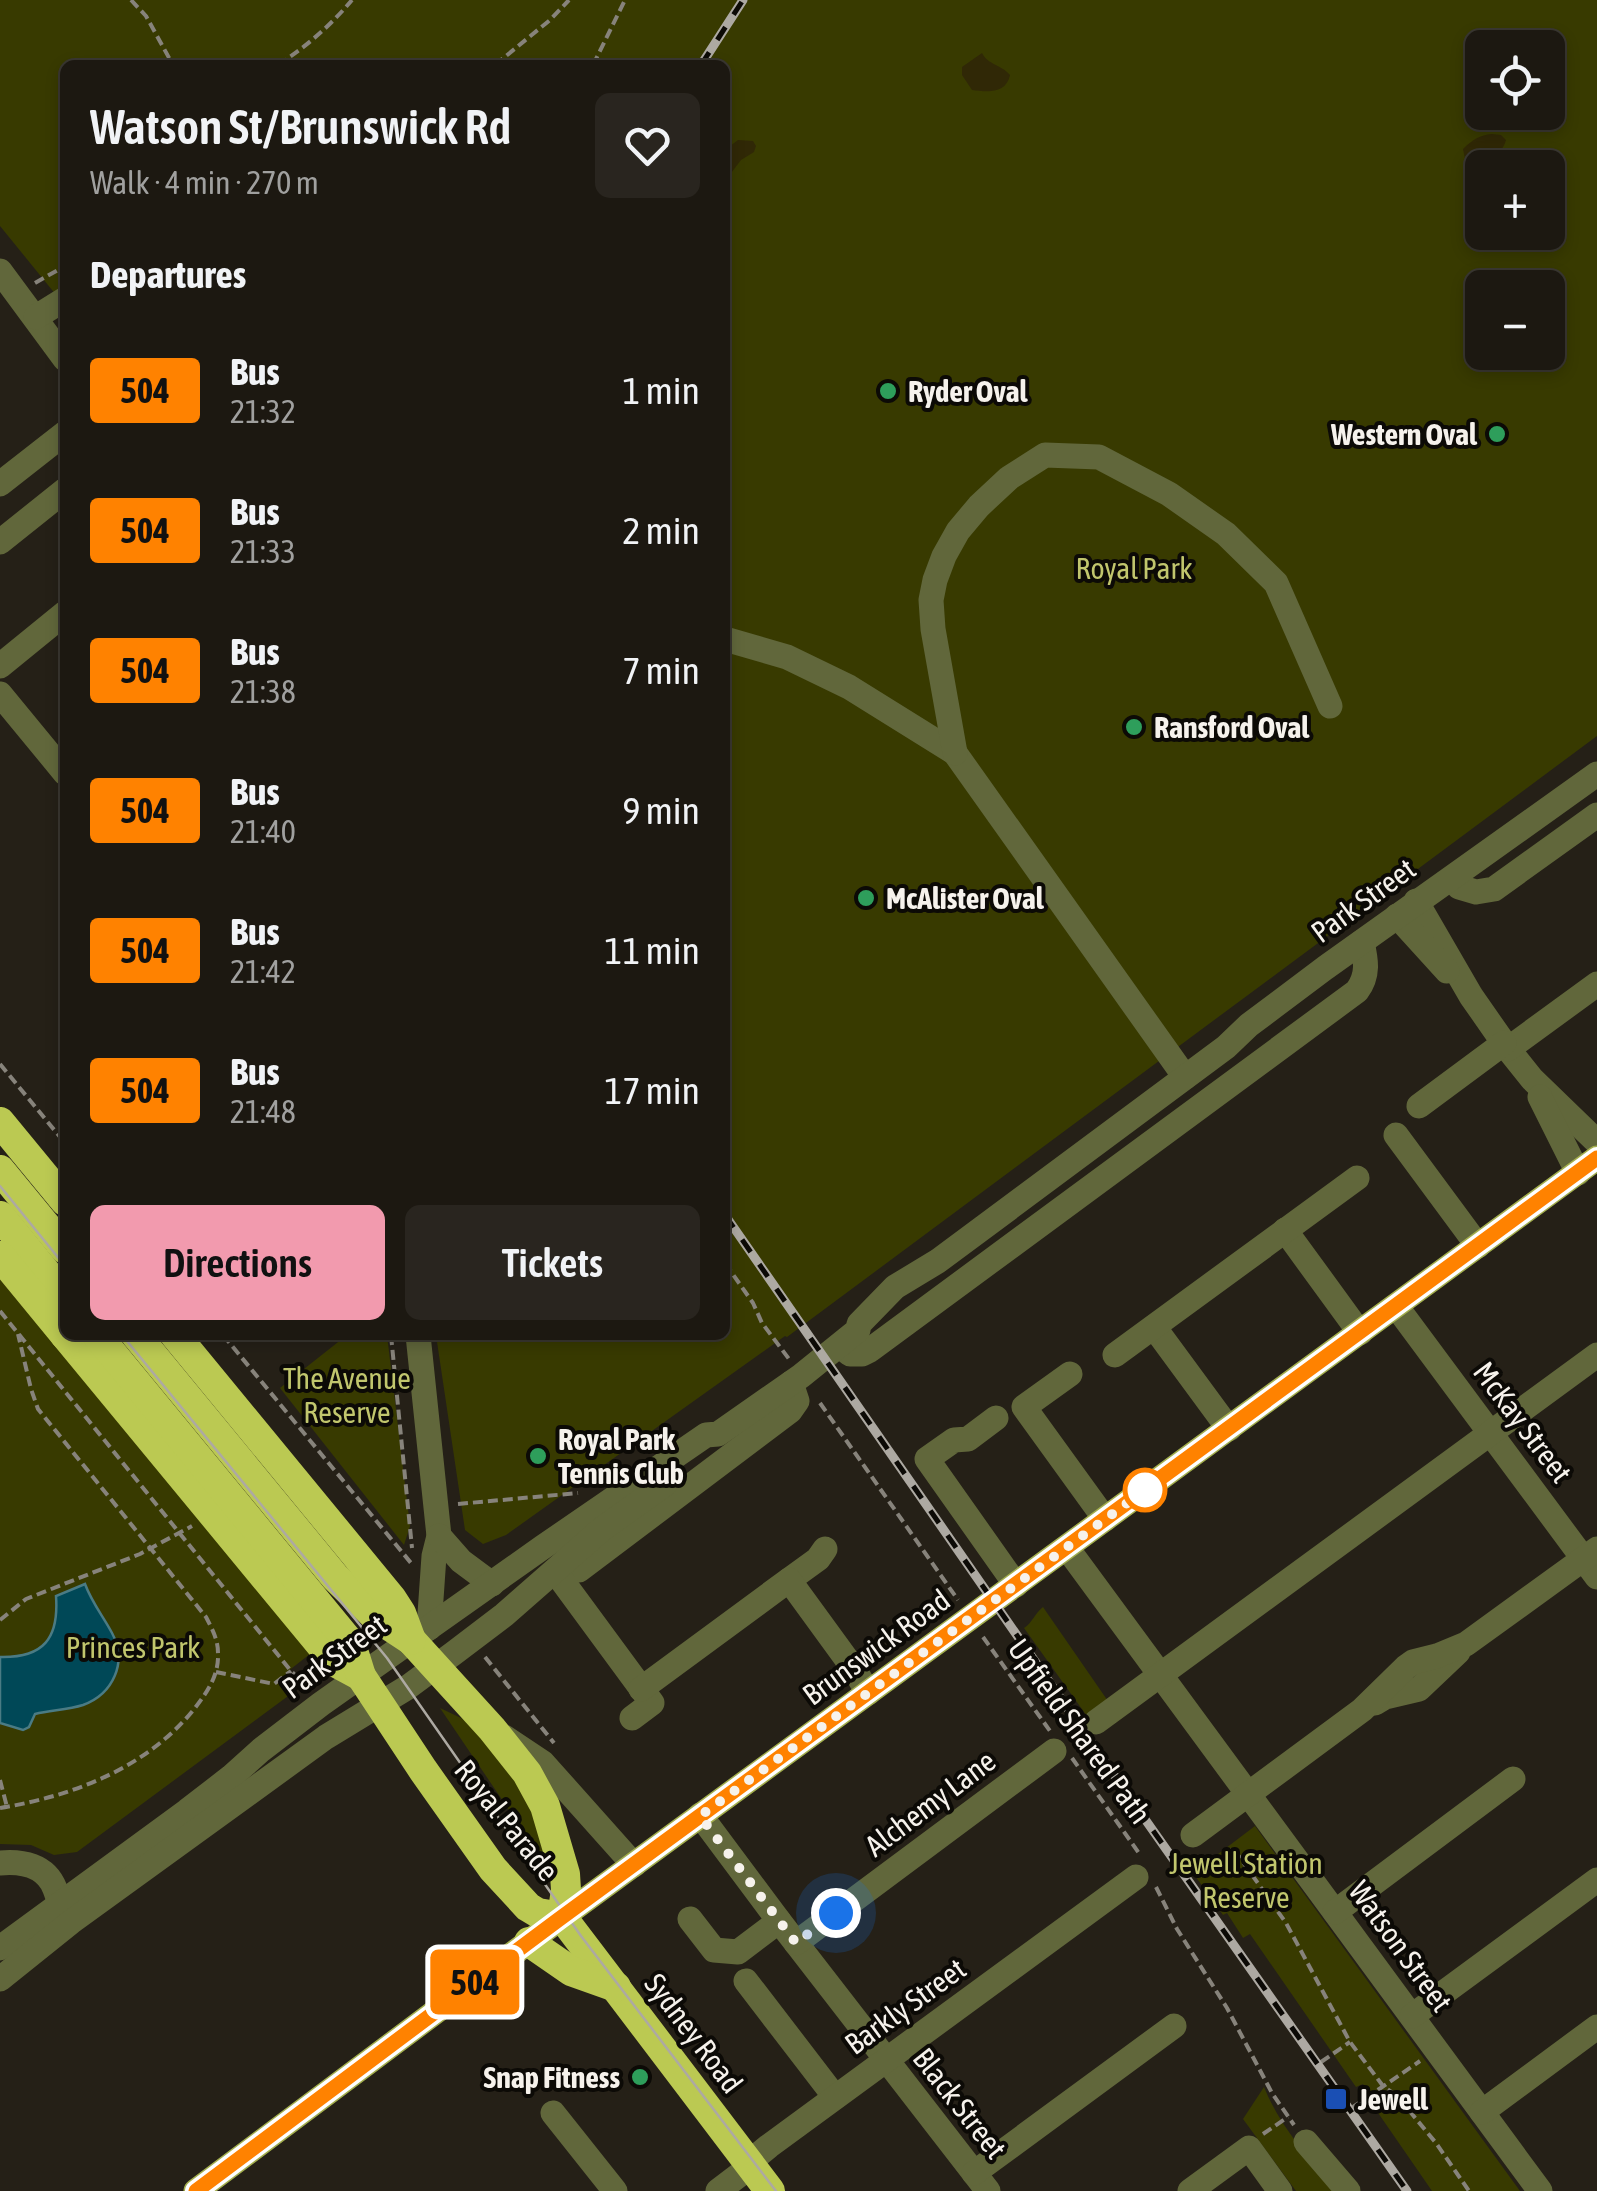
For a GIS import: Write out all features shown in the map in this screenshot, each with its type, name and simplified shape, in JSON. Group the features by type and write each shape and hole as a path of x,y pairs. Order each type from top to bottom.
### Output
{"highway":[{"path":"0,1122 60,1195"},
{"name":"Royal Parade","path":"0,1170 60,1287"},
{"name":"Royal Parade","path":"0,1216 40,1253 60,1319"},
{"name":"Royal Parade","path":"70,1340 376,1616 420,1634"},
{"name":"Royal Parade","path":"101,1340 351,1644 360,1676 500,1876 528,1906 562,1917 566,1879 544,1806 527,1772 435,1668 420,1634 179,1340"},
{"name":"Royal Parade","path":"139,1340 200,1458 213,1514 334,1662 360,1676"},
{"path":"200,1458 246,1421"},
{"name":"Sydney Road","path":"562,1917 770,2191"},
{"path":"528,1942 571,1971 616,1987"}],"main road":[{"name":"Brunswick Road","path":"196,2191 528,1942 1587,1165"}],"street":[{"path":"0,271 60,352"},
{"path":"36,318 60,302"},
{"path":"0,484 60,446"},
{"path":"954,754 933,628 931,600 935,580 958,531 979,506 1009,478 1045,455 1099,457 1169,494 1226,534 1276,583 1330,706"},
{"path":"0,542 60,494"},
{"path":"0,666 60,617"},
{"path":"730,640 787,657 848,687 954,754 1193,1071 1195,1109"},
{"path":"0,694 60,766"},
{"name":"Park Street","path":"849,1338 888,1293 1226,1047 1316,993 1364,950 1597,774"},
{"name":"Park Street","path":"1411,915 1459,888 1544,812"},
{"name":"Park Street","path":"1459,888 1476,892 1494,889 1597,815"},
{"path":"1411,915 1532,1079 1587,1165"},
{"path":"849,1338 850,1354 865,1353 1358,991 1366,974 1364,950"},
{"path":"1419,1106 1597,984"},
{"path":"1532,1079 1597,1142"},
{"path":"1396,1135 1478,1246"},
{"path":"1115,1355 1357,1178"},
{"path":"1285,1230 1360,1333"},
{"name":"Park Street","path":"559,1576 602,1529 710,1450 718,1434 849,1338 868,1330 938,1260"},
{"path":"902,1299 931,1305"},
{"name":"McKay Street","path":"1396,1306 1593,1562"},
{"path":"1154,1327 1229,1429"},
{"path":"419,1340 440,1536 420,1634"},
{"path":"1096,1722 1597,1355"},
{"path":"1070,1374 1024,1407 1106,1520"},
{"name":"Park Street","path":"0,1948 65,1914 238,1786 381,1705 435,1668 790,1411 797,1400 796,1380"},
{"path":"996,1418 968,1439 954,1440 927,1459 1016,1585"},
{"name":"Park Street","path":"238,1786 261,1750 360,1676 706,1435 718,1434"},
{"path":"440,1536 461,1561 492,1584"},
{"name":"Watson Street","path":"1067,1548 1540,2191"},
{"path":"642,1689 825,1549"},
{"path":"1192,1846 1287,1764 1362,1710 1414,1662 1466,1644 1593,1562"},
{"path":"559,1576 652,1703 632,1718"},
{"path":"789,1580 868,1692"},
{"name":"Royal Parade","path":"492,1728 543,1764 634,1864"},
{"name":"Alchemy Lane","path":"796,1943 1059,1748"},
{"path":"1335,1912 1513,1779"},
{"name":"Black Street","path":"700,1816 981,2182"},
{"path":"0,1864 19,1862 38,1868 53,1884 65,1914"},
{"name":"Barkly Street","path":"718,2191 835,2097 1144,1872"},
{"path":"0,1878 24,1880 65,1914"},
{"path":"1412,2016 1597,1880"},
{"name":"Park Street","path":"0,1979 65,1914"},
{"path":"690,1919 714,1950 738,1952 779,1922"},
{"path":"746,1981 835,2097"},
{"path":"981,2182 1174,2026"},
{"path":"1482,2112 1597,2028"},
{"path":"554,2113 615,2191"},
{"path":"1306,2142 1348,2191"},
{"path":"1190,2191 1249,2148 1280,2191"}],"path":[{"path":"131,0 146,16 170,60"},
{"path":"286,60 307,46 352,0"},
{"path":"500,60 569,0"},
{"path":"596,60 625,0"},
{"path":"17,293 60,269"},
{"path":"0,1064 60,1137"},
{"name":"Upfield Shared Path","path":"730,1270 754,1303 796,1380 971,1619 1144,1872 1227,2008 1272,2093 1306,2142"},
{"path":"0,1312 291,1671 322,1704"},
{"path":"0,1780 3,1808 79,1788 131,1764 186,1719 208,1690 216,1672 218,1649 206,1617 38,1409 18,1334"},
{"path":"227,1340 411,1563 392,1340"},
{"path":"437,1505 578,1493"},
{"path":"0,1620 26,1599 150,1549 213,1514"},
{"path":"216,1672 274,1684 291,1671"},
{"path":"1192,1846 1202,1870 1233,1848 1286,1924 1350,2042 1383,2086 1418,2120 1469,2191"},
{"path":"1321,2062 1350,2042"},
{"path":"1352,2106 1436,2050"},
{"path":"1270,2130 1289,2117"}],"green space":[{"name":"Royal Park","path":"0,0 1597,0 1597,736 787,1337 506,1535 483,1544 465,1530 437,1340 730,1340 730,60 60,60 60,300 0,226"},
{"name":"Princes Park","path":"0,1279 310,1654 287,1672 299,1688 77,1852 54,1855 31,1845 0,1844"},
{"name":"The Avenue Reserve","path":"341,1340 388,1340 410,1526 404,1545 280,1388"},
{"path":"1043,1607 1110,1704 1089,1719 1024,1628"},
{"path":"440,1708 461,1718 497,1750 539,1819 549,1869"},
{"name":"Jewell Station Reserve","path":"1255,1826 1520,2191 1432,2191 1374,2107 1376,2104 1363,2084 1356,2087 1250,1934 1243,1938 1227,1913 1223,1915 1193,1873"},
{"path":"1264,2087 1287,2129 1337,2191 1296,2191 1243,2119"}],"sand":[{"path":"982,53 1010,75 1000,89 972,90 962,75 962,67"},
{"path":"1501,135 1506,140 1501,150 1465,150 1465,159 1463,149 1484,136"},
{"path":"738,140 753,141 756,146 730,174 730,146"}],"water":[{"path":"85,1584 117,1644 118,1666 110,1685 83,1705 35,1714 23,1730 0,1723 0,1657 28,1654 46,1643 55,1623 56,1596"}],"tram line":[{"path":"0,1186 60,1260"},
{"path":"126,1340 387,1658 581,1936 776,2191"}],"railway":[{"path":"704,60 743,0"},
{"path":"730,1222 1407,2191"}],"bus line":[{"name":"504","path":"196,2191 558,1920 1597,1158"}],"place":[{"name":"Ryder Oval","path":"888,391"},
{"name":"Western Oval","path":"1497,434"},
{"name":"Ransford Oval","path":"1134,727"},
{"name":"McAlister Oval","path":"866,898"},
{"name":"Royal Park Tennis Club","path":"538,1456"},
{"name":"Snap Fitness","path":"640,2077"},
{"name":"Jewell","path":"1336,2099"}],"route":[{"path":"836,1913 796,1943 700,1816 1145,1490"}]}
